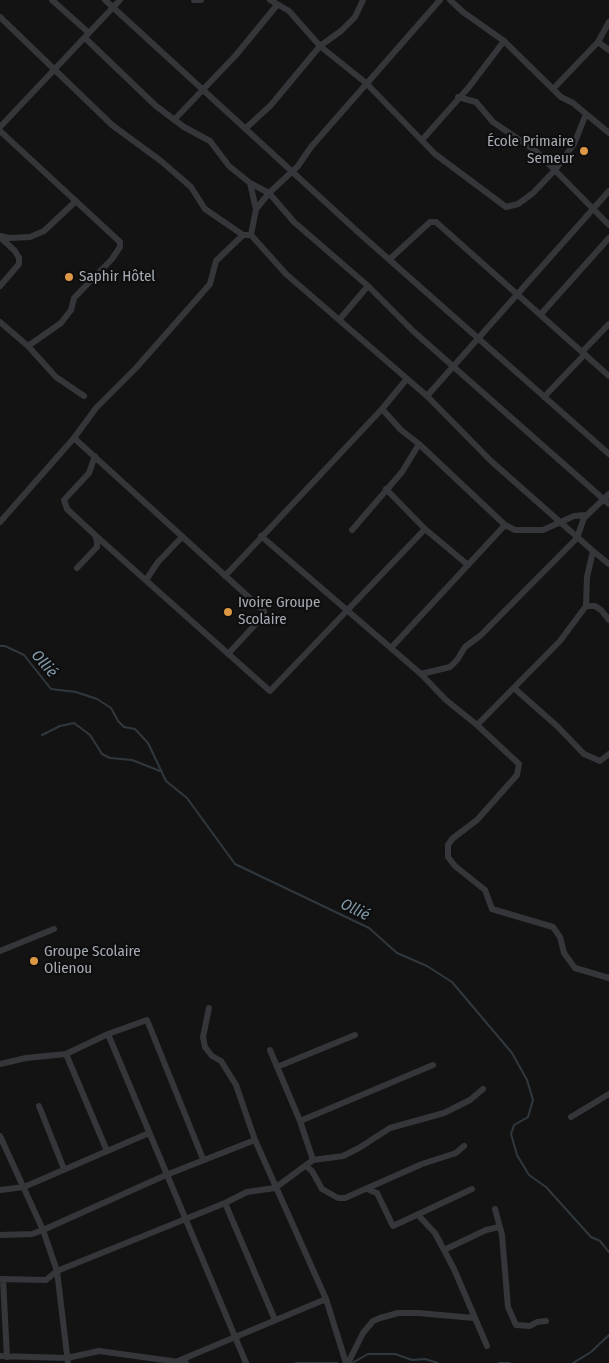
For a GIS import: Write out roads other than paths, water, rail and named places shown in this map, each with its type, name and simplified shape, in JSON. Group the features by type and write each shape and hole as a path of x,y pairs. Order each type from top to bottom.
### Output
{"street":[{"path":"52,0 156,106 174,120 210,141 229,166 250,183 269,193 294,222 368,286 413,330 607,499 587,515 579,527 577,538 481,635 465,647 450,667 420,674"},
{"path":"105,0 609,454"},
{"path":"28,346 61,323 70,310 74,298 94,280 120,247 120,242 0,131 53,69 120,0"},
{"path":"194,0 200,0"},
{"path":"270,0 288,11 320,46 366,83 422,140 457,172 506,207 518,204 533,193 555,170 574,144 586,114"},
{"path":"246,128 271,105 320,46 341,31 355,17 363,0"},
{"path":"256,209 269,193 293,171 310,148 440,0"},
{"path":"450,0 463,12 504,41 554,89 609,133"},
{"path":"174,120 204,90 277,5"},
{"path":"0,17 112,125 191,187 205,209 243,234 251,235 286,274 406,380 427,396 491,462 609,564"},
{"path":"554,89 598,42 609,22"},
{"path":"422,140 504,41"},
{"path":"598,42 609,50"},
{"path":"458,97 476,102 493,122 536,151 609,226"},
{"path":"250,183 256,209 251,235"},
{"path":"427,396 455,367 609,191"},
{"path":"0,236 9,238 30,237 44,231 76,201"},
{"path":"390,258 430,222 436,222 445,228 518,296 541,314 609,376"},
{"path":"0,522 74,438 96,408 136,368 210,284 216,261 243,234"},
{"path":"0,236 15,251 20,264 0,286"},
{"path":"541,314 609,238"},
{"path":"339,320 368,286"},
{"path":"0,322 28,346 56,377 84,396"},
{"path":"544,397 609,324"},
{"path":"225,576 382,409 406,380"},
{"path":"382,409 401,430 419,444 505,525 514,530 543,530 574,516 587,515"},
{"path":"74,438 265,613 228,654"},
{"path":"352,530 411,460 419,444"},
{"path":"95,456 89,473 64,500 67,509 228,654 272,691 347,609 395,562 425,529"},
{"path":"386,489 425,529 468,565"},
{"path":"391,648 505,525"},
{"path":"77,568 97,547 95,535"},
{"path":"261,536 391,648 446,700 477,725 519,766 517,774 477,820 452,840 447,850 448,857 455,866 485,890 492,909 554,928 560,937 564,953 575,968 609,978"},
{"path":"146,580 158,562 182,538"},
{"path":"477,725 560,642 586,606 587,576 593,550"},
{"path":"586,606 595,606 609,620"},
{"path":"514,688 557,726 584,754 600,761 609,754"},
{"path":"0,951 54,929"},
{"path":"209,1008 203,1038 205,1047 228,1069 275,1188 326,1299 347,1363"},
{"path":"0,1064 26,1058 66,1054 108,1034 146,1020 203,1159"},
{"path":"108,1034 246,1363"},
{"path":"277,1067 355,1035"},
{"path":"270,1050 300,1121 313,1160"},
{"path":"66,1054 107,1151"},
{"path":"300,1121 433,1065"},
{"path":"186,1363 99,1351 67,1361 4,1357 1,1279 46,1280 57,1271 225,1203 247,1192 275,1188 313,1160 343,1156 390,1128 444,1114 470,1100 483,1089"},
{"path":"571,1117 609,1094"},
{"path":"39,1106 64,1169"},
{"path":"0,1190 24,1187 149,1133"},
{"path":"0,1136 43,1230 57,1271 67,1361"},
{"path":"0,1235 32,1234 43,1230 203,1159 255,1140"},
{"path":"306,1166 312,1171 322,1188 338,1198 367,1190 422,1164 456,1153 464,1146"},
{"path":"367,1190 377,1193 390,1225 396,1225 472,1189"},
{"path":"225,1203 276,1320"},
{"path":"495,1209 499,1227 508,1307 516,1325 530,1326 537,1322 546,1321"},
{"path":"418,1215 435,1233 444,1250 468,1299 486,1346"},
{"path":"444,1250 486,1230 499,1227"},
{"path":"178,1361 326,1299"},
{"path":"347,1363 363,1333 373,1321 380,1318 398,1313 474,1318"}],"waterway":[{"name":"Ollié","path":"0,646 5,646 24,655 51,689 76,692 97,699 111,708 118,721 124,727 135,729 148,743 166,781 187,798 235,864 369,928 397,953 427,966 452,982 512,1053 527,1080 533,1100 528,1117 514,1125 511,1134 517,1155 529,1175 546,1187 591,1237 600,1241 609,1252"},
{"path":"42,735 60,726 74,723 90,735 102,754 110,758 132,760 160,771"},
{"path":"573,1363 591,1352 609,1335"},
{"path":"352,1363 368,1354 395,1354 412,1360 425,1359 438,1363"},
{"path":"296,1363 337,1363"},
{"path":"499,1363 510,1363"}],"place":[{"name":"École Primaire Semeur","path":"584,151"},
{"name":"Saphir Hôtel","path":"69,277"},
{"name":"Ivoire Groupe Scolaire","path":"228,612"},
{"name":"Groupe Scolaire Olienou","path":"34,961"}]}
